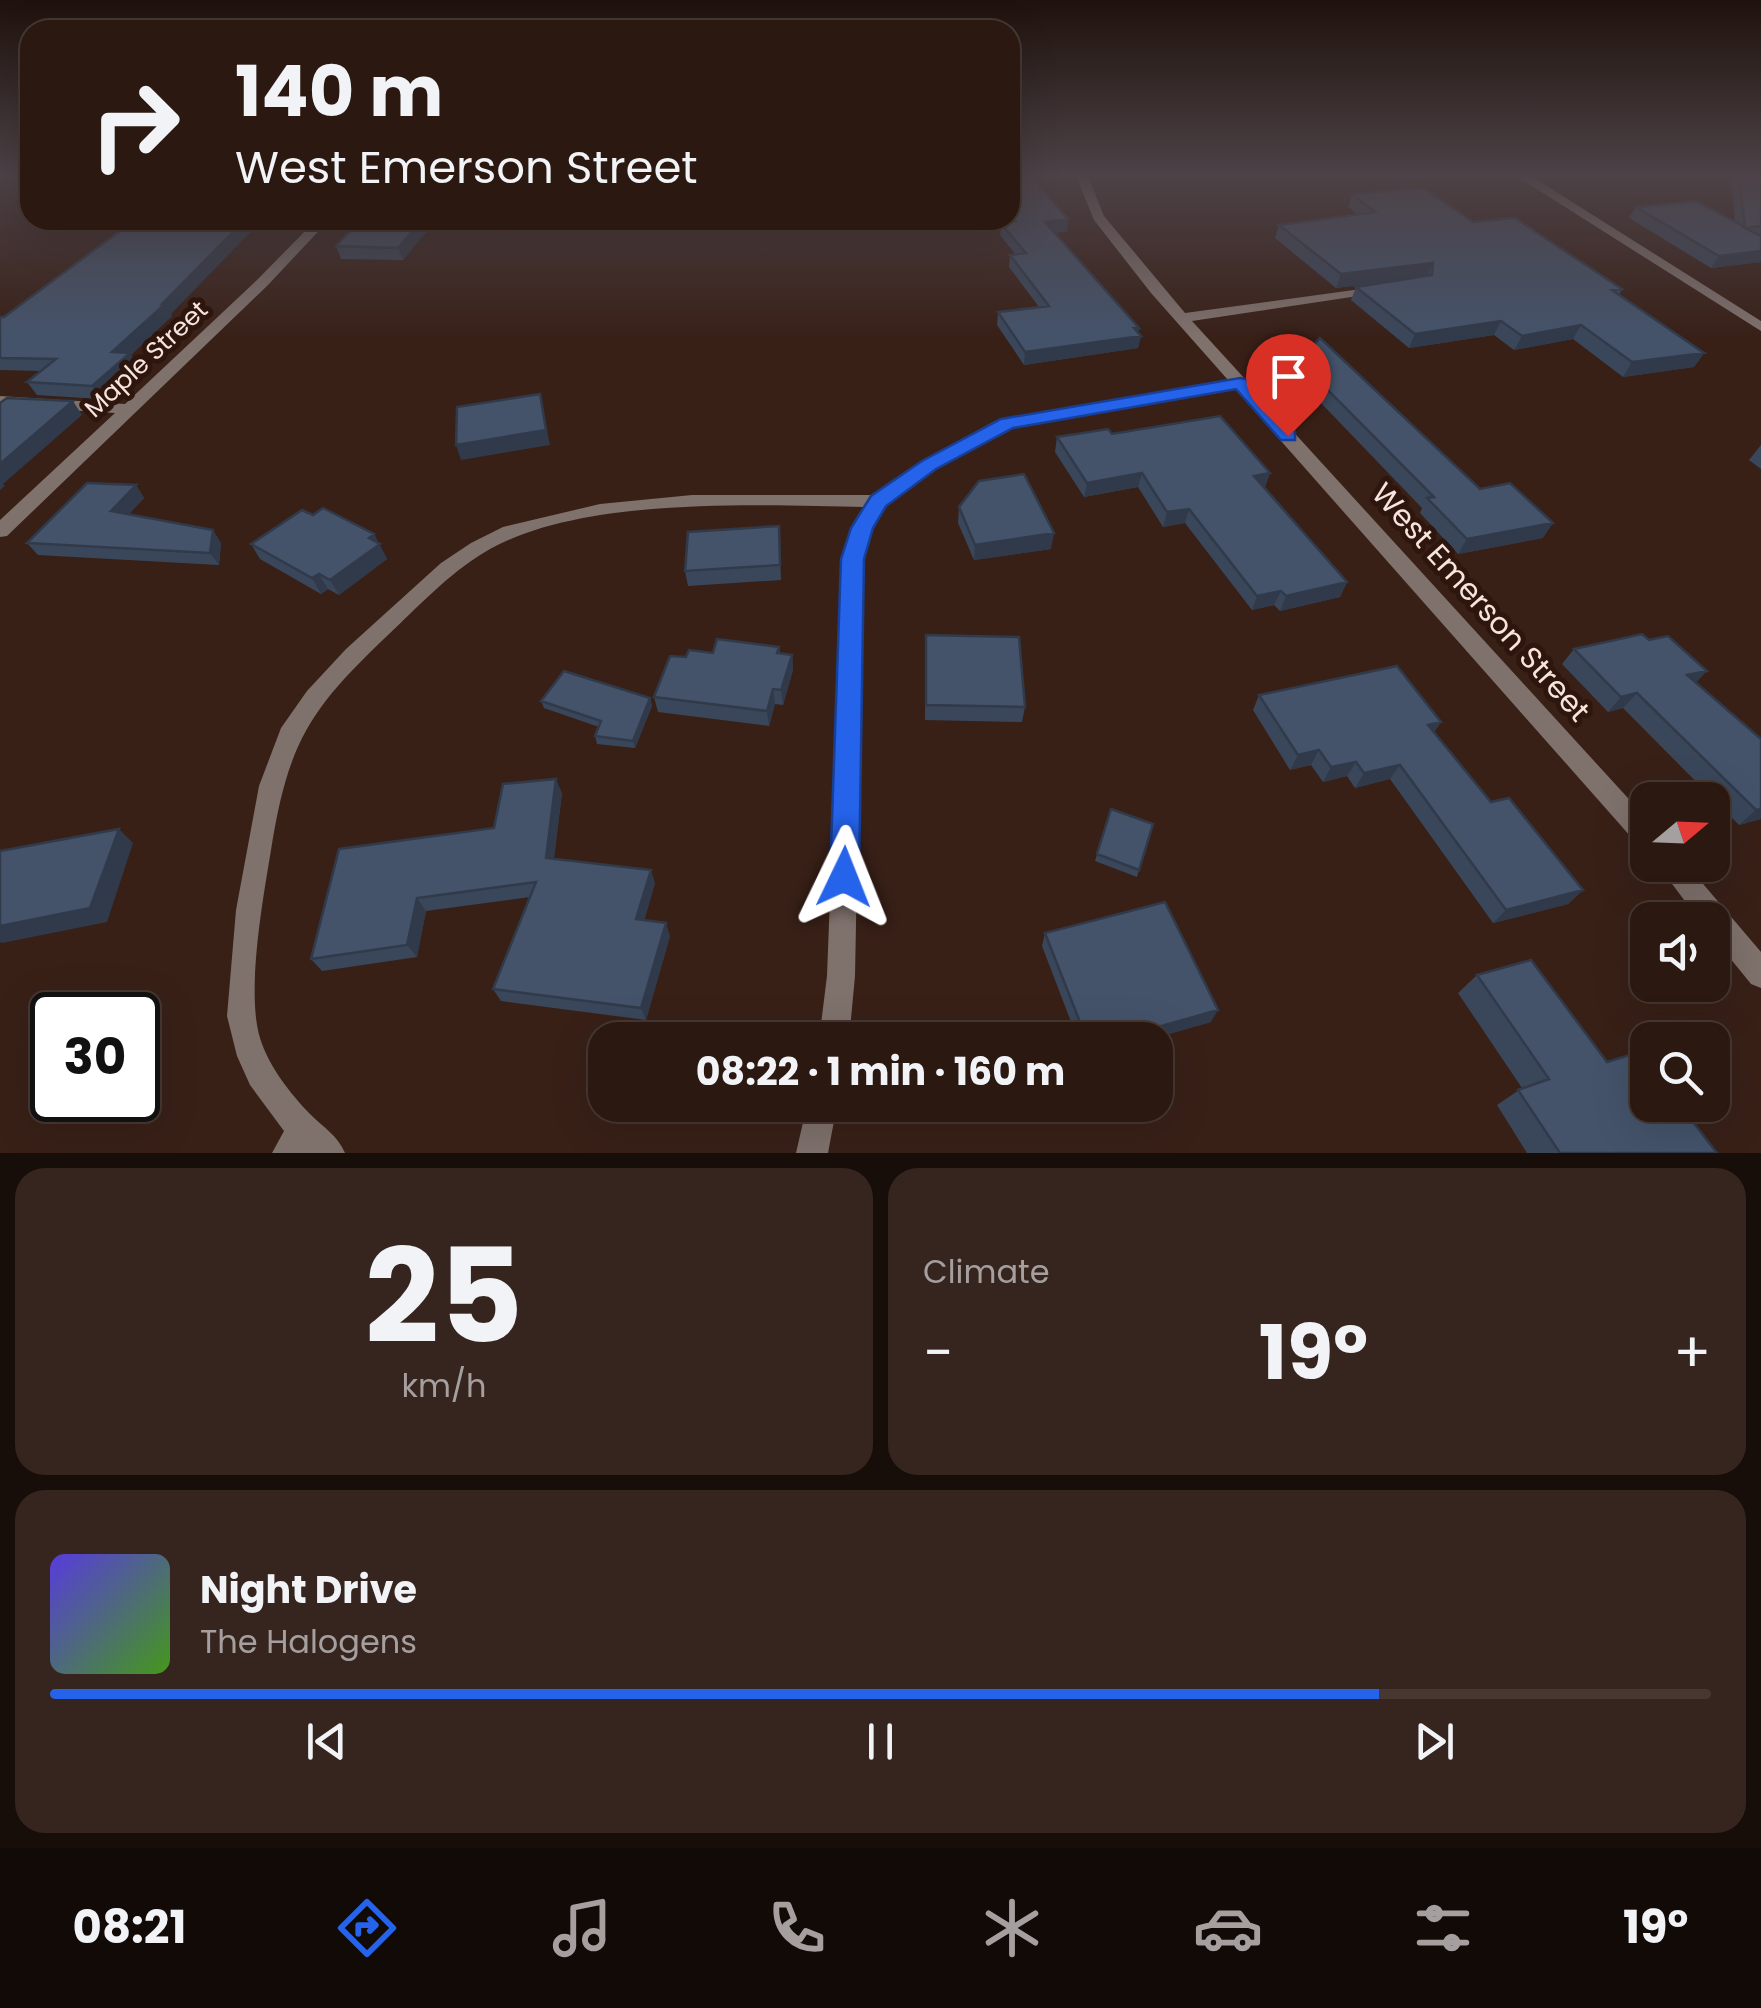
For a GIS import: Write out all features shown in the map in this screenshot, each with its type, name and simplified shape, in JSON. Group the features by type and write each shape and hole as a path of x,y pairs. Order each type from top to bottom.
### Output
{"street":[{"name":"Maple Street","path":"0,531 313,230"},
{"name":"West Emerson Street","path":"1109,230 1182,318 1630,818"},
{"path":"1607,230 1761,327"},
{"path":"1182,318 1402,285"},
{"path":"836,1022 841,976 852,559 862,528 878,501 929,465 1008,423 1240,383"},
{"path":"0,401 128,409"},
{"path":"329,1153 295,1142 276,1096 243,1036 241,991 272,779 293,728 334,676 432,580 482,545 512,532 593,512 650,505 731,500 878,501"},
{"path":"1685,882 1761,974"},
{"path":"812,1153 818,1122"}],"building":[{"path":"121,230 235,230 165,304 112,352 130,353 92,386 27,382 56,359 0,358 0,317"},
{"path":"351,230 413,230 398,248 336,246"},
{"path":"1006,230 1052,230 1139,328 1134,328 1141,336 1025,352 998,312 1049,306 1010,255 1026,253"},
{"path":"1285,230 1533,230 1622,289 1612,290 1704,353 1632,362 1581,325 1522,336 1501,321 1415,334 1356,287 1432,275 1433,263 1341,274"},
{"path":"1675,230 1749,230 1761,236 1761,251 1719,256"},
{"path":"1320,338 1480,489 1510,483 1553,523 1467,539 1427,498 1434,497 1298,360"},
{"path":"540,394 546,430 456,445 457,407"},
{"path":"7,398 73,401 0,464 0,403"},
{"path":"1220,416 1270,473 1254,476 1347,582 1286,596 1281,591 1257,596 1189,509 1167,512 1142,473 1087,483 1057,437 1108,429 1112,434"},
{"path":"1024,474 1054,533 975,545 959,507 979,481"},
{"path":"87,483 136,485 111,511 213,530 210,553 27,543"},
{"path":"323,508 374,534 369,538 380,544 330,580 319,574 312,578 251,544 302,510 313,515"},
{"path":"779,526 780,565 685,571 688,532"},
{"path":"1642,634 1649,640 1668,636 1707,671 1687,675 1761,739 1761,809 1756,810 1637,693 1621,697 1574,649"},
{"path":"926,635 1019,637 1025,707 926,705"},
{"path":"717,639 779,647 777,653 792,655 781,690 773,689 767,711 654,697 670,656 686,657 689,650 713,653"},
{"path":"1397,666 1441,722 1428,725 1491,802 1509,798 1583,890 1506,910 1400,765 1364,773 1356,762 1331,767 1319,750 1298,755 1259,695"},
{"path":"564,671 650,698 633,741 595,736 601,721 541,701"},
{"path":"556,779 546,858 651,870 636,919 666,923 641,1008 493,989 536,882 417,898 407,945 311,959 339,849 494,828 503,784"},
{"path":"1111,809 1153,824 1139,870 1097,854"},
{"path":"119,829 90,908 0,926 0,851"},
{"path":"1165,902 1218,1010 1173,1023 1080,1022 1045,933"},
{"path":"1531,960 1607,1062 1630,1055 1630,1122 1693,1122 1717,1153 1560,1153 1518,1090 1549,1079 1477,975"}],"route":[{"path":"844,877 852,559 862,528 878,501 929,465 1008,423 1240,383 1288,436"}]}
